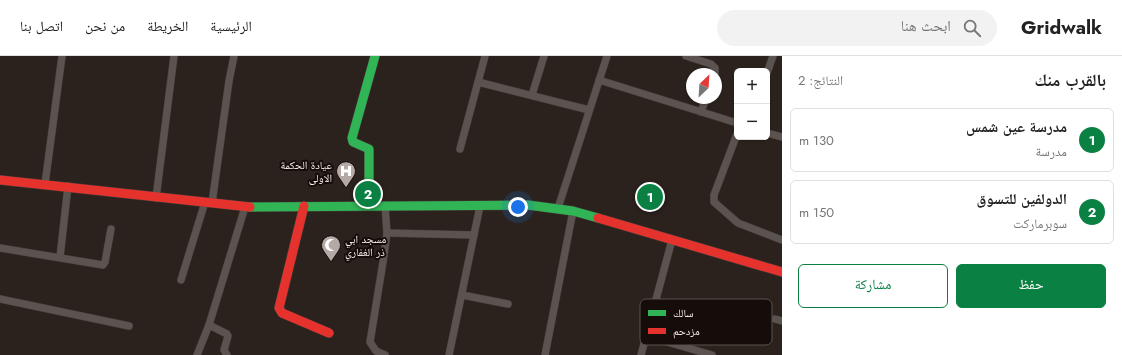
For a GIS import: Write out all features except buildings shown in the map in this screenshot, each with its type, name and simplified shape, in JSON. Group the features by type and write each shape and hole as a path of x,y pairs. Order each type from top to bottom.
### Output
{"street":[{"path":"45,184 62,56"},
{"path":"156,198 174,56"},
{"path":"181,280 208,203 228,81 234,56"},
{"path":"369,206 369,149 366,146 353,142 352,138 374,56"},
{"path":"460,149 485,56"},
{"path":"532,96 544,56"},
{"path":"558,208 607,56"},
{"path":"686,56 711,64 715,68"},
{"path":"769,68 773,56"},
{"path":"599,80 734,123"},
{"path":"478,82 589,110"},
{"path":"701,112 704,104"},
{"path":"770,134 782,137"},
{"path":"735,140 714,195 714,202 740,225 782,240"},
{"path":"0,180 68,186 156,198 245,207 528,205 558,208 573,211 782,272"},
{"path":"60,257 68,186"},
{"path":"385,205 387,233 378,300 370,342 376,352 385,355"},
{"path":"304,206 279,308 282,313 329,333"},
{"path":"450,355 480,206"},
{"path":"197,355 209,325 245,207"},
{"path":"545,355 573,211"},
{"path":"0,248 103,265 106,259 111,229"},
{"path":"387,233 474,235"},
{"path":"656,299 672,240"},
{"path":"462,295 508,304"},
{"path":"0,299 129,326"},
{"path":"209,325 227,334 228,338 224,350 226,355"},
{"path":"641,355 644,345"},
{"path":"677,345 712,355"}],"traffic: fast":[{"path":"369,206 369,149 353,142 352,138 375,56"},
{"path":"250,207 528,205 573,211 598,218"}],"traffic: jam":[{"path":"0,180 250,207"},
{"path":"304,206 279,308 282,313 329,333"},
{"path":"598,218 782,272"}],"place":[{"name":"عيادة الحكمة الاولى","path":"346,188"},
{"name":"الدولفين للتسوق","path":"368,194"},
{"name":"مدرسة عين شمس","path":"650,197"},
{"name":"مسجد ابي ذر الغفاري","path":"331,262"}]}
